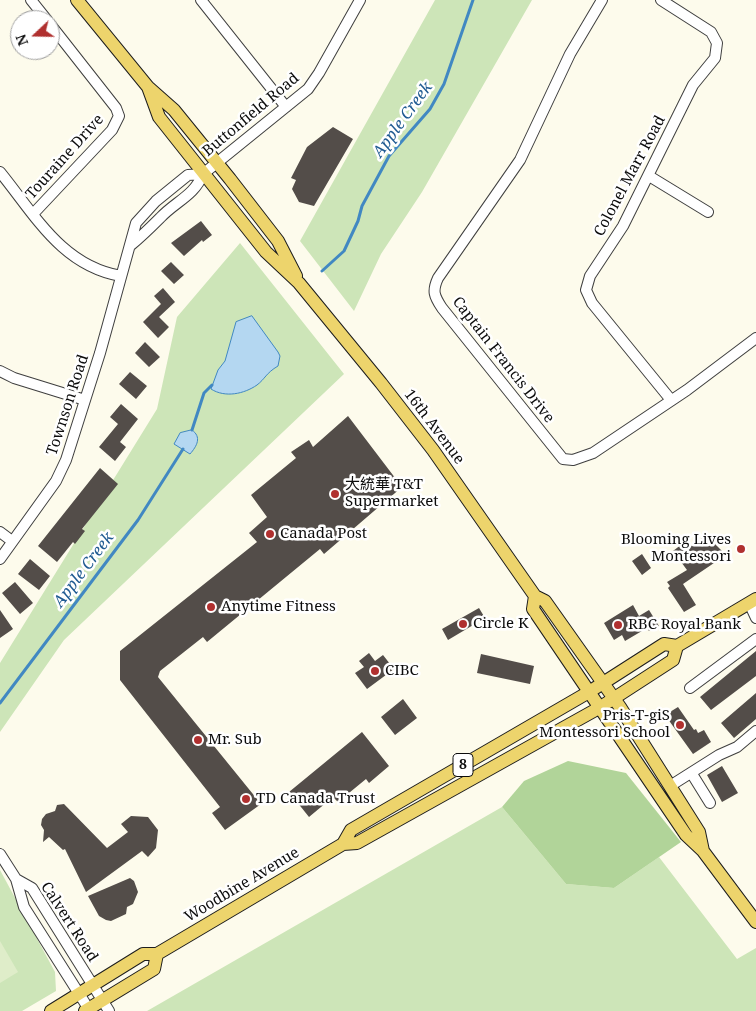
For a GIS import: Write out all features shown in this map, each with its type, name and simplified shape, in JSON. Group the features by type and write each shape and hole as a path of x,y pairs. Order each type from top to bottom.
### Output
{"main road":[{"name":"16th Avenue","path":"77,0 148,88 174,110 217,163 278,241 299,283"},
{"name":"16th Avenue","path":"148,88 159,117 266,252 299,283 433,450 535,596 545,601 614,699 670,786 698,832 703,851"},
{"name":"16th Avenue","path":"535,596 533,610 599,708 686,835 703,851 756,922"},
{"name":"Woodbine Avenue","path":"344,844 351,830 589,692 664,644 677,646 753,601"},
{"name":"Woodbine Avenue","path":"51,1011 143,954 157,954 344,844 357,843 599,708 656,669 673,660 677,646"},
{"path":"88,1010 106,1006 154,969 157,954"}],"street":[{"path":"31,0 39,10"},
{"path":"202,0 286,107"},
{"name":"Buttonfield Road","path":"204,174 303,94 315,79 360,0"},
{"name":"Captain Francis Drive","path":"602,0 570,54 520,160 438,278 433,289 434,294 442,308 563,459 573,460 593,453 671,400 756,338"},
{"name":"Colonel Marr Road","path":"661,0 701,23 711,32 717,43 715,58 693,85 624,226 590,276 586,290 592,303 671,400"},
{"name":"Touraine Drive","path":"34,214 112,130 119,116 116,108 60,37"},
{"name":"Touraine Drive","path":"0,172 54,239 74,258 100,273 121,276"},
{"path":"131,245 147,233 160,217 197,187 204,174"},
{"name":"Townson Road","path":"0,559 62,470 85,400 136,223 146,209 188,175 204,174"},
{"path":"649,176 708,212"},
{"path":"0,371 14,378 85,400"},
{"path":"0,532 12,541"},
{"path":"753,601 756,618"},
{"path":"690,688 756,639"},
{"path":"670,786 737,747 756,732"},
{"path":"692,774 710,803"},
{"name":"Calvert Road","path":"0,854 16,880 24,907 88,1010"},
{"name":"Calvert Road","path":"16,880 32,888 106,1006"}],"green space":[{"path":"435,0 532,0 422,192 381,254 354,311 300,241"},
{"path":"240,243 344,374 64,640 0,732 0,663 157,409 177,317"},
{"path":"568,761 626,773 681,842 614,888 566,884 502,807 524,781"},
{"path":"502,807 566,884 614,888 659,857 737,959 756,948 756,1011 147,1011"},
{"path":"0,870 55,972 56,991 22,1011 0,1011"},
{"path":"0,941 18,972 0,983"}],"water":[{"path":"252,316 278,352 280,356 278,366 257,385 246,391 234,394 216,392 211,389 218,370 225,361 236,322"},
{"path":"192,430 198,439 195,448 190,454 174,444 180,433"}],"building":[{"path":"333,127 353,139 314,206 299,202 292,189 296,180 291,178 307,147"},
{"path":"201,221 212,235 203,242 202,240 184,256 171,243"},
{"path":"171,262 184,275 174,284 161,271"},
{"path":"163,288 175,302 159,317 169,327 158,338 143,322 161,304 154,296"},
{"path":"145,342 160,357 149,367 135,353"},
{"path":"130,372 147,386 136,399 119,384"},
{"path":"121,404 138,419 120,442 126,447 115,461 99,447 118,424 110,417"},
{"path":"348,416 402,487 324,554 320,549 207,642 203,637 160,671 158,677 261,804 225,830 212,813 220,807 120,680 120,651 257,542 249,533 267,517 251,495 296,458 291,452 309,440 313,447"},
{"path":"100,468 118,484 82,529 85,531 75,544 73,542 57,562 38,546"},
{"path":"706,535 723,552 712,560 714,563 683,584 696,605 684,612 668,588 670,586 667,582 687,570 673,551 686,541 690,547"},
{"path":"642,554 651,568 642,575 632,561"},
{"path":"30,559 50,576 39,590 18,574"},
{"path":"15,582 33,603 20,614 2,593"},
{"path":"633,605 639,616 649,610 659,626 649,631 647,628 625,641 622,635 614,640 604,623"},
{"name":"Circle K","path":"479,608 485,618 448,640 442,629"},
{"path":"0,610 13,629 0,638"},
{"path":"756,651 756,676 711,710 700,697"},
{"name":"CIBC","path":"369,653 375,661 383,655 394,669 367,689 355,673 364,667 359,661"},
{"path":"481,654 534,666 530,684 477,673"},
{"path":"756,693 756,719 734,738 721,723"},
{"path":"403,699 417,718 395,735 381,717"},
{"path":"678,707 694,730 696,729 698,733 704,730 711,742 693,754 665,715"},
{"path":"362,732 389,766 369,783 366,779 338,802 333,797 309,817 289,792"},
{"path":"722,766 738,793 722,802 707,775"},
{"path":"64,804 107,848 128,832 121,824 131,816 148,817 158,830 156,848 148,857 142,851 86,892 65,849 63,850 49,837 43,842 44,830 41,825 42,819 46,814 55,811 57,805"},
{"path":"130,878 134,881 138,892 133,904 127,907 126,914 111,921 99,916 88,896"}],"waterway":[{"name":"Apple Creek","path":"322,271 344,251 358,221 362,206 389,156 430,109 444,84 473,0"},
{"name":"Apple Creek","path":"192,430 204,393 212,385"},
{"name":"Apple Creek","path":"0,703 138,520 183,449"}],"place":[{"name":"大統華 T&T Supermarket","path":"335,494"},
{"name":"Canada Post","path":"270,534"},
{"name":"Blooming Lives Montessori","path":"741,549"},
{"name":"Anytime Fitness","path":"211,607"},
{"name":"Circle K","path":"463,624"},
{"name":"RBC Royal Bank","path":"618,625"},
{"name":"CIBC","path":"375,671"},
{"name":"Pris-T-giS Montessori School","path":"680,725"},
{"name":"Mr. Sub","path":"198,740"},
{"name":"TD Canada Trust","path":"246,799"}]}
